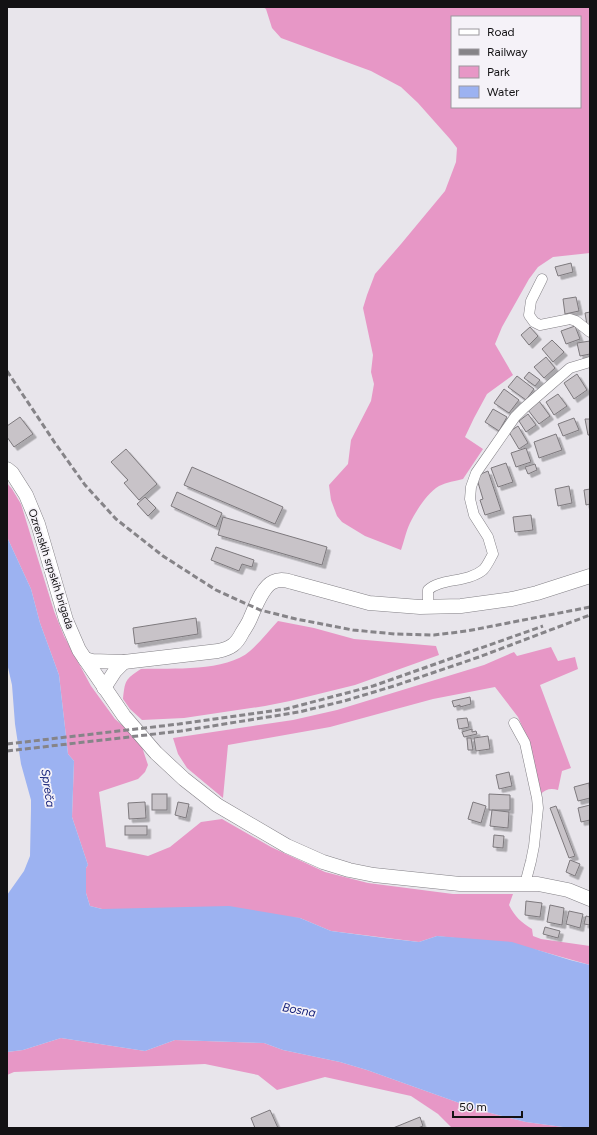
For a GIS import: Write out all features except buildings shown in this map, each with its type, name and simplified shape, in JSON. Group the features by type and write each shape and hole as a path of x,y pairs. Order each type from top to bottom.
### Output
{"main road":[{"name":"Ozrenskih srpskih brigada","path":"7,469 12,473 26,495 38,524 66,620 79,650 124,716 156,753 184,779 217,805 287,846 323,862 349,870 374,875 460,884 538,884 558,887 590,899"},
{"path":"85,659 92,661 124,662 218,651 233,645 238,640 261,596 272,582 284,580 369,603 428,607 461,606 512,599 537,593 590,576"},
{"path":"104,688 115,671 124,662"}],"street":[{"path":"542,279 531,301 529,315 534,322 540,325 570,319 576,321 590,332"},
{"path":"428,607 428,590 431,587 437,584 470,577 483,570 493,554 488,537 474,515 470,499 471,487 476,473 515,417 524,408 570,368 590,362"},
{"path":"514,723 525,743 538,808 534,846 525,884"}],"green space":[{"path":"263,7 590,7 590,253 553,257 538,267 529,279 502,327 495,344 513,375 487,394 465,437 483,449 463,479 439,486 426,498 407,529 401,550 365,536 342,522 337,516 331,500 329,485 348,464 351,440 371,401 374,384 371,372 373,355 363,308 367,295 375,274 445,191 456,162 457,148 418,103 401,87 371,71 281,38 272,28 266,9"},
{"path":"7,483 21,504 54,611 64,636 91,686 115,719 140,741 148,765 145,772 138,779 99,792 106,847 148,856 170,847 201,822 222,819 271,847 325,872 368,883 453,894 513,894 509,905 519,919 532,929 533,936 541,939 590,946 590,965 537,950 464,939 437,936 419,942 331,931 300,918 102,909 90,906 86,893 86,868 88,865 72,817 74,761 68,754 59,675 40,623 31,589 7,537"},
{"path":"278,621 314,628 354,639 436,646 439,655 355,685 265,706 184,718 142,720 130,709 123,699 125,684 132,675 141,669 198,668 227,663 240,658 250,651"},
{"path":"551,647 558,661 575,657 578,669 540,685 571,768 562,771 558,790 553,789 544,791 540,795 528,740 518,717 495,687 433,699 330,727 228,745 223,798 187,768 178,754 173,738 293,720 337,710 484,665 514,652 517,656"},
{"path":"61,1038 145,1051 175,1040 264,1043 283,1050 340,1062 367,1070 479,1110 526,1122 583,1128 452,1128 438,1114 411,1096 325,1077 277,1090 258,1075 205,1064 14,1072 7,1075 7,1052 23,1050"}],"water":[{"path":"7,537 31,589 40,623 59,675 68,754 74,761 72,817 88,865 86,868 86,893 90,906 102,909 229,906 300,918 331,931 384,938 419,942 437,936 512,942 590,965 590,1128 563,1127 526,1122 479,1110 367,1070 340,1062 283,1050 264,1043 175,1040 145,1051 61,1038 23,1050 7,1052 7,895 24,871 30,856 31,800 21,764 15,724 12,685 7,663"}],"railway":[{"path":"7,371 85,485 116,519 163,556 216,590 260,610 296,619 353,630 395,634 434,635 467,631 590,607"},
{"path":"7,751 181,731 299,712 344,701 394,686 479,657 590,615"},
{"path":"7,744 179,724 286,709 373,686 543,626"}],"water label":[{"name":"Spreča","path":"48,788"},
{"name":"Bosna","path":"299,1010"}]}
